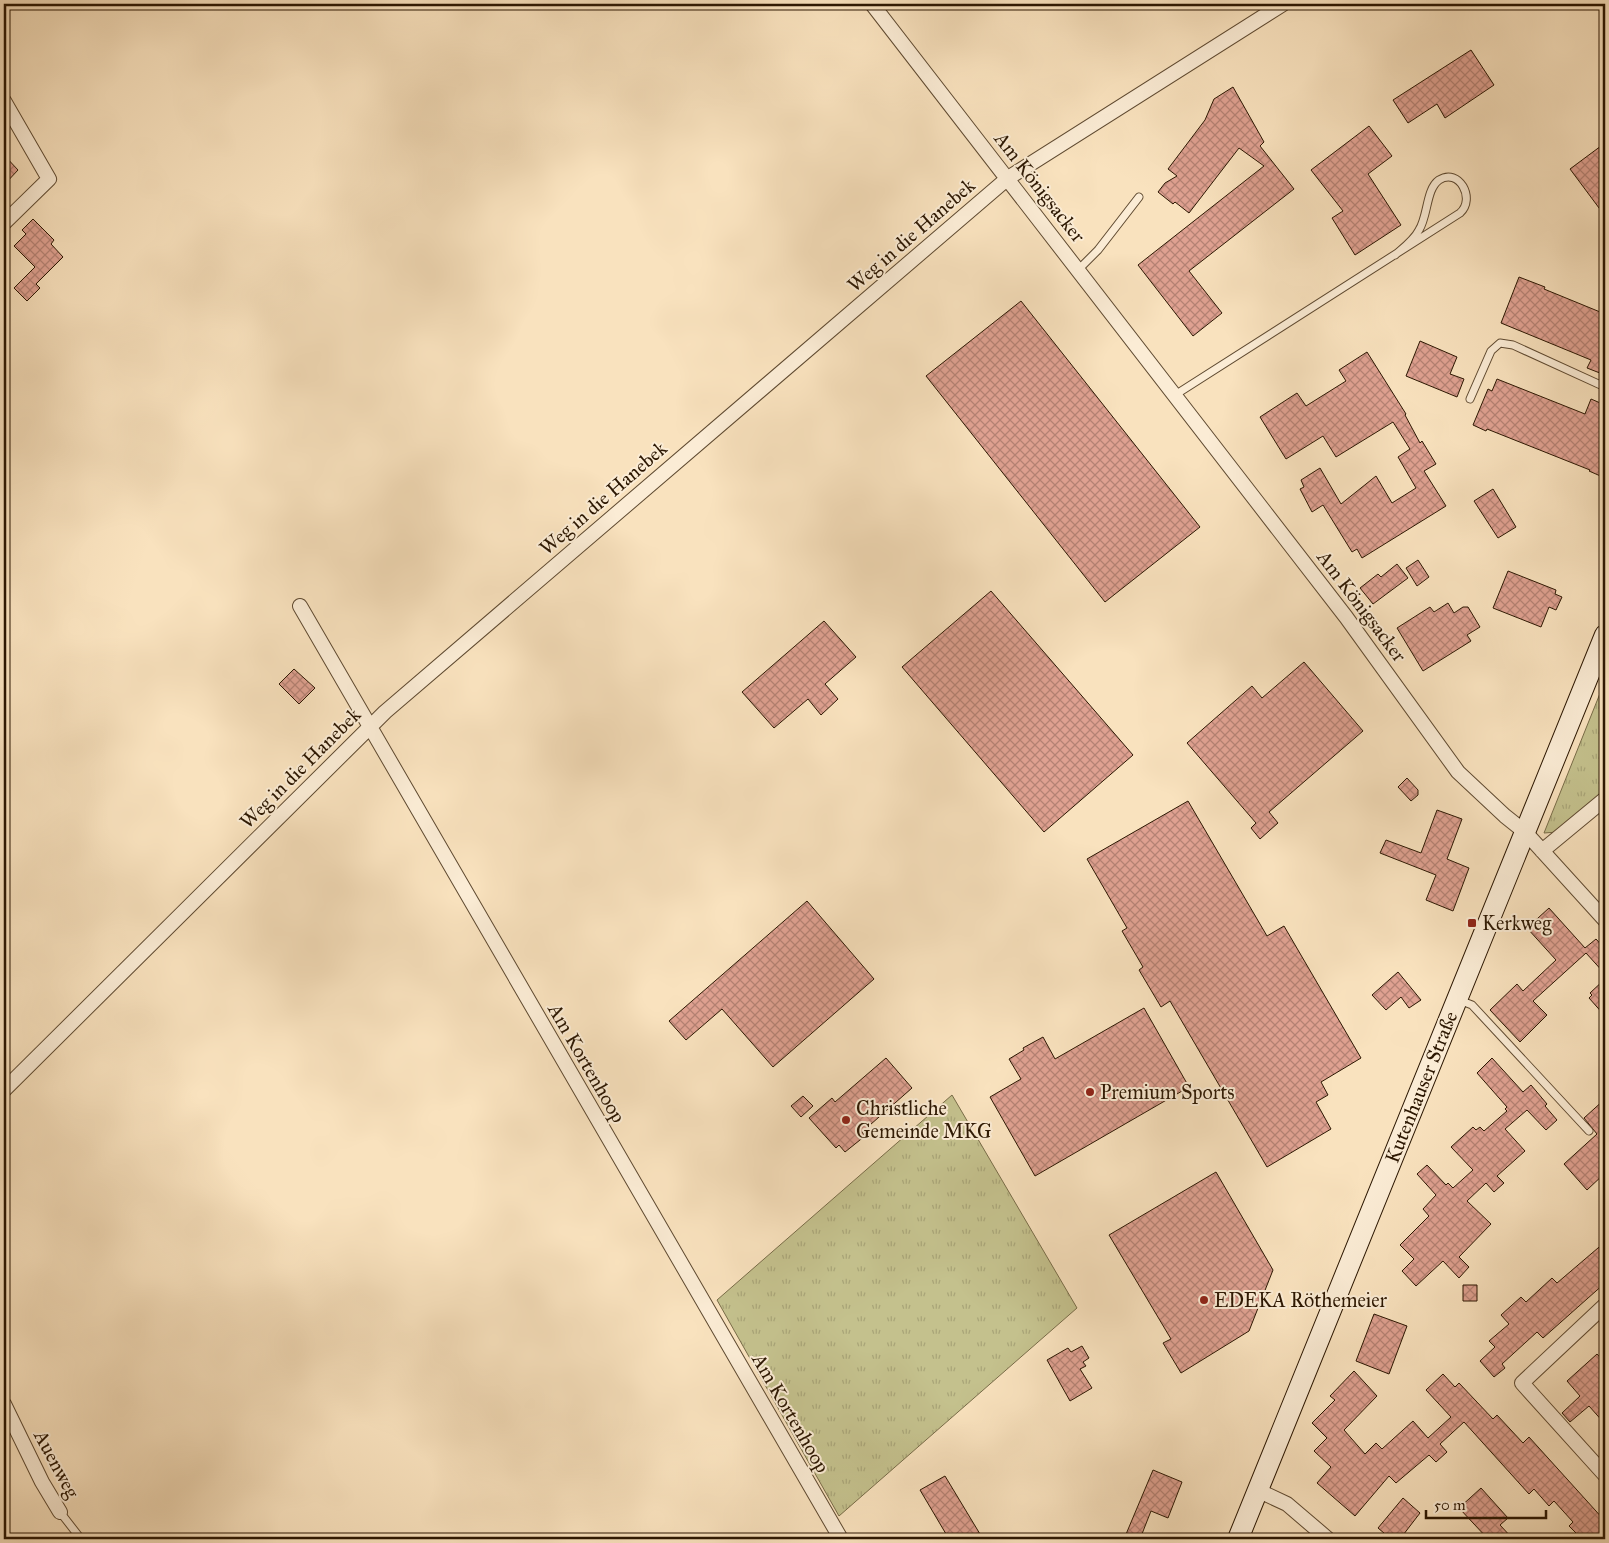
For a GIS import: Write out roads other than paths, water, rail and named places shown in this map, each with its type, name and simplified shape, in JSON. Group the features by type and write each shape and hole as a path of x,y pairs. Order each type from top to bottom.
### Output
{"street":[{"name":"Am Königsacker","path":"872,4 1079,269 1346,617 1458,772 1525,832 1605,920"},
{"name":"Weg in die Hanebek","path":"4,1090 392,706 1008,178 1283,4"},
{"path":"4,101 49,179 4,223"},
{"name":"Am Kortenhoop","path":"300,606 369,728 841,1539"},
{"name":"Kutenhauser Straße","path":"1238,1539 1605,635"},
{"path":"1542,850 1605,799"},
{"path":"1605,1305 1522,1383 1605,1476"},
{"name":"Auenweg","path":"4,1405 42,1482 60,1512"},
{"path":"1257,1490 1287,1504 1328,1539"}],"lane":[{"path":"1175,395 1463,211 1467,202 1467,192 1460,182 1449,177 1443,178 1433,186 1419,232 1394,255"},
{"path":"1079,269 1098,250 1139,197"},
{"path":"1470,399 1491,351 1500,343 1513,345 1605,387"},
{"path":"1456,999 1472,1005 1589,1132"},
{"name":"Auenweg","path":"60,1512 81,1539"}],"place":[{"name":"Kerkweg","path":"1472,923"},
{"name":"Premium Sports","path":"1090,1092"},
{"name":"Christliche Gemeinde MKG","path":"846,1120"},
{"name":"EDEKA Röthemeier","path":"1204,1300"}]}
